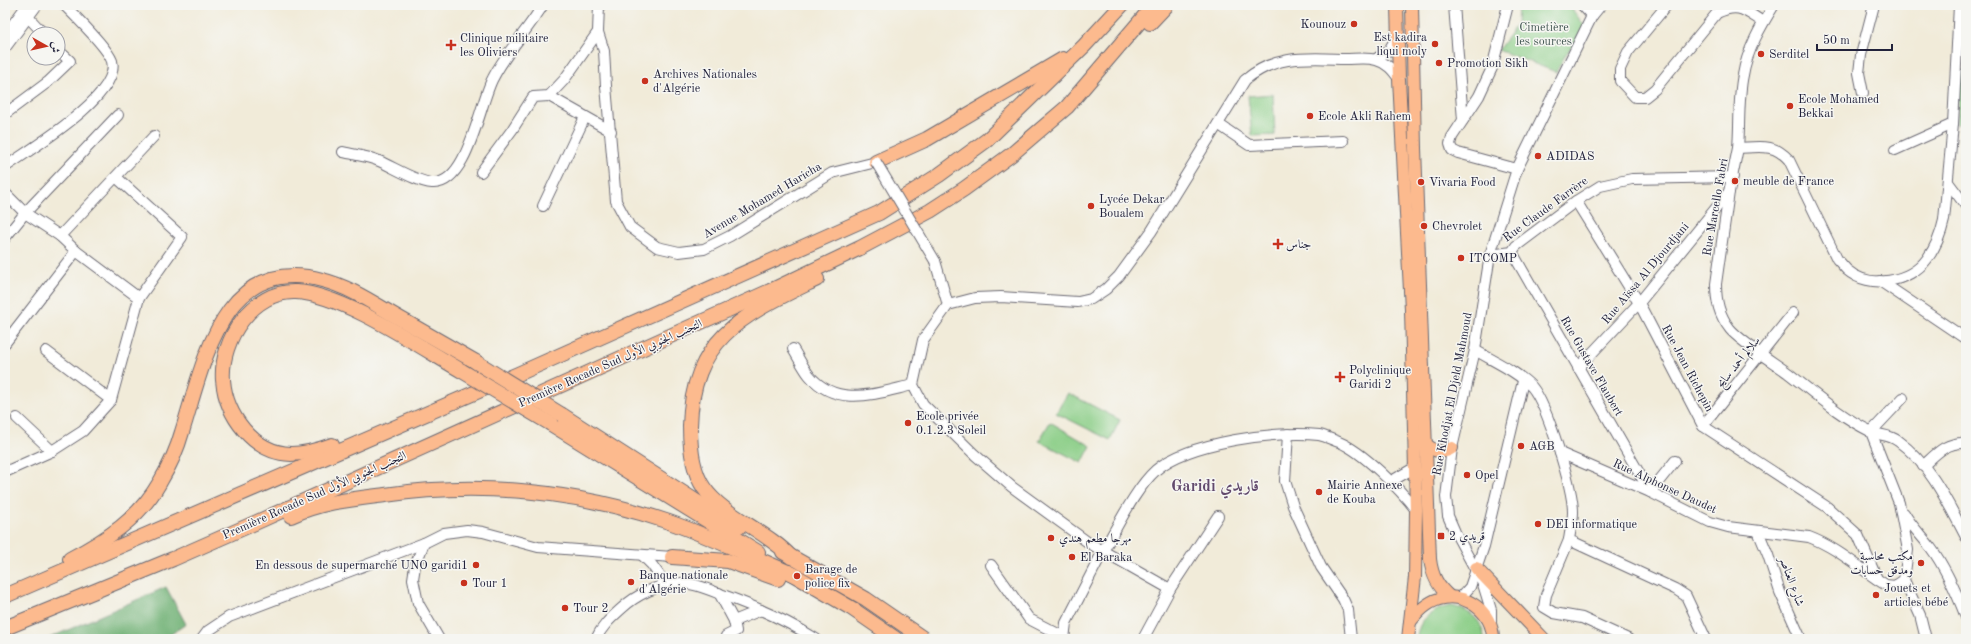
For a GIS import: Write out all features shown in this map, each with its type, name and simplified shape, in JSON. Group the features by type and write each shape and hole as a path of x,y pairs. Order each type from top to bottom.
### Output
{"highway":[{"path":"5,596 518,374 879,213 939,176 987,140 1084,46 1122,5"},
{"name":"Première Rocade Sud التجنب الجنوبي الأول","path":"5,628 173,559 770,291 860,248 930,211 964,189 1012,154 1067,107 1154,5"},
{"path":"1067,107 1133,43 1167,5"},
{"path":"876,162 927,139 1084,46"},
{"path":"791,557 775,542 725,508 704,488 698,477 692,451 690,434 692,399 700,371 715,346 735,324 760,308 835,269 860,248"},
{"path":"5,596 111,536 132,519 147,503 172,461 182,434 203,362 217,329 232,305 242,295 263,282 290,276 306,276 340,286 476,362 562,415 711,511 866,599 924,639"},
{"path":"379,434 364,436 318,450 290,454 273,451 257,443 235,418 227,400 223,379 225,362 232,339 251,310 270,297 284,292 297,292 312,295 356,311 462,371 551,424 850,608 896,639"},
{"path":"173,559 209,551 299,512 328,503 416,490 486,488 567,496 630,510 670,522 797,576"},
{"path":"672,557 728,561 753,568 850,608"}],"main road":[{"path":"1397,5 1399,79 1411,310 1416,510 1416,560 1408,639"},
{"path":"1412,5 1415,148 1431,568 1438,584 1455,598"},
{"path":"1426,444 1436,451 1445,451 1452,448"},
{"path":"1476,568 1544,639"},
{"path":"1410,622 1427,604 1438,599 1455,598 1470,602 1479,608 1495,635"}],"street":[{"path":"5,35 27,5"},
{"path":"5,48 37,5"},
{"path":"5,167 63,126 98,98 110,77 112,62 107,50 64,5"},
{"path":"343,152 378,160 405,173 432,183 445,180 455,170 469,146 492,78 543,5"},
{"name":"Avenue Mohamed Haricha","path":"599,5 598,32 604,51 616,201 630,227 657,247 679,252 704,249 730,236 832,173 876,162"},
{"path":"1454,5 1463,120"},
{"path":"1508,5 1492,68 1478,96 1450,141 1452,150 1458,153 1517,169"},
{"path":"1582,5 1592,16 1601,5"},
{"path":"1667,5 1628,52 1620,69 1620,81 1635,97 1645,97 1655,89 1717,14 1728,8 1740,7 1763,22"},
{"path":"1738,148 1743,75 1748,56 1763,22 1774,5"},
{"path":"1863,94 1859,73 1860,61 1874,5"},
{"name":"Rue Marcello Fabri","path":"1959,5 1953,124 1948,182 1941,234 1927,260 1917,269 1895,280 1880,281 1856,276 1847,270 1837,259 1789,160 1782,152 1766,147 1738,148 1729,192 1716,284 1716,296 1718,308 1731,330 1846,416 1871,432 1884,434 1898,440 1923,466 1946,499 1966,537"},
{"name":"Rue Khodjat El Djeld Mahmoud","path":"1495,635 1491,610 1483,584 1448,516 1446,497 1452,448 1475,350 1490,255 1517,169 1592,16"},
{"path":"28,17 36,26"},
{"path":"549,96 564,80 598,32"},
{"path":"1376,59 1390,50 1398,34"},
{"path":"66,57 70,61 66,65"},
{"path":"1170,589 1089,544 1012,487 974,454 923,404 913,385 923,340 948,305 975,298 1001,297 1078,302 1091,299 1106,289 1151,232 1245,80 1256,71 1289,59 1376,59 1390,67 1399,79"},
{"path":"5,114 48,82 65,66"},
{"path":"481,172 512,130 533,97 549,96 611,131"},
{"path":"5,238 25,213 118,115"},
{"path":"543,206 585,117"},
{"path":"1218,124 1249,145 1343,141"},
{"path":"1895,150 1953,124"},
{"path":"60,236 154,136"},
{"path":"876,162 935,261 948,305"},
{"path":"5,472 52,451 83,431 111,400 139,298 182,236 116,177"},
{"name":"Rue Claude Farrère","path":"1490,255 1512,252 1516,246 1576,201 1600,186 1632,179 1733,177"},
{"path":"1948,182 1966,206"},
{"name":"Rue Aïssa Al Djourdjani","path":"1578,368 1638,304 1729,192"},
{"path":"5,193 25,213 60,236 76,252 139,298"},
{"name":"Rue Jean Richepin","path":"1576,201 1638,304 1704,426 1827,507 1858,535 1877,579"},
{"path":"5,343 76,252"},
{"name":"Rue Gustave Flaubert","path":"1512,252 1650,492"},
{"path":"1880,281 1964,336"},
{"name":"سلالم أحمد سايح","path":"1704,426 1793,313"},
{"path":"793,349 810,376 830,393 858,397 913,385"},
{"path":"1475,350 1511,371 1532,388 1546,414 1568,480 1573,512 1569,540 1546,596 1544,607 1554,613 1582,618 1628,639"},
{"path":"46,351 111,400"},
{"path":"1455,598 1470,587 1484,546 1523,381"},
{"path":"1903,398 1871,432 1899,503 1912,526 1930,547 1950,579 1966,617"},
{"path":"17,418 52,451"},
{"path":"1288,434 1285,480 1293,506 1321,567 1343,598 1348,610 1351,639"},
{"path":"991,565 1029,620 1064,638 1066,623 1103,551 1138,493 1156,470 1184,454 1234,440 1288,434 1320,435 1341,443 1362,457 1390,482 1416,510"},
{"path":"1923,466 1941,449 1949,444 1966,443"},
{"name":"Rue Alphonse Daudet","path":"1560,453 1650,492 1710,522 1758,531 1809,538 1818,541 1843,555 1886,585 1895,586 1904,580"},
{"path":"1650,492 1675,461"},
{"path":"1390,482 1398,479 1414,468"},
{"path":"1899,503 1908,550 1904,580 1920,615 1926,639"},
{"path":"1143,639 1170,589 1218,516"},
{"path":"202,639 208,631 229,617 424,543 444,533 467,530 483,532 538,547 672,557"},
{"name":"شارع العناصر","path":"1758,531 1768,555 1780,592 1801,639"},
{"path":"1569,540 1675,589 1686,596 1706,639"},
{"path":"424,543 415,566 414,592 418,603 439,639"},
{"path":"643,556 652,565 667,586"},
{"path":"596,639 602,626 631,599 646,591 682,583 700,586 779,617 816,639"},
{"path":"719,593 734,621 736,631 726,636"},
{"path":"734,621 761,610"}],"green space":[{"name":"Cimetière les sources","path":"1518,5 1569,5 1586,28 1566,54 1556,72 1498,50 1517,24"},
{"path":"1961,71 1966,71 1966,118 1957,125"},
{"path":"1273,94 1275,135 1252,136 1248,96"},
{"path":"1068,393 1120,420 1110,440 1056,413"},
{"path":"1050,422 1091,446 1082,463 1039,441"},
{"path":"166,587 186,624 164,639 47,639"},
{"path":"1451,606 1474,616 1481,626 1484,639 1417,639 1420,626 1428,616 1433,612"}],"place":[{"name":"Kounouz","path":"1354,24"},
{"name":"Est kadira liqui moly","path":"1435,44"},
{"name":"Clinique militaire les Oliviers","path":"451,45"},
{"name":"Serditel","path":"1761,54"},
{"name":"Promotion Sikh","path":"1439,63"},
{"name":"Archives Nationales d'Algérie","path":"645,81"},
{"name":"Ecole Mohamed Bekkai","path":"1790,106"},
{"name":"Ecole Akli Rahem","path":"1310,116"},
{"name":"ADIDAS","path":"1538,156"},
{"name":"meuble de France","path":"1735,181"},
{"name":"Vivaria Food","path":"1421,182"},
{"name":"Lycée Dekar Boualem","path":"1091,206"},
{"name":"Chevrolet","path":"1424,226"},
{"name":"جناس","path":"1278,244"},
{"name":"ITCOMP","path":"1461,258"},
{"name":"Polyclinique Garidi 2","path":"1340,377"},
{"name":"Ecole privée 0.1.2.3 Soleil","path":"908,423"},
{"name":"AGB","path":"1521,446"},
{"name":"Opel","path":"1467,475"},
{"name":"Mairie Annexe de Kouba","path":"1319,492"},
{"name":"DEI informatique","path":"1538,524"},
{"name":"قريدي 2","path":"1441,536"},
{"name":"مهرجا مطعم هندي","path":"1051,538"},
{"name":"El Baraka","path":"1072,557"},
{"name":"مكتب محاسبة ومدقق حسابات","path":"1921,563"},
{"name":"En dessous de supermarché UNO garidi1","path":"476,565"},
{"name":"Barage de police fix","path":"797,576"},
{"name":"Banque nationale d'Algérie","path":"631,582"},
{"name":"Tour 1","path":"464,583"},
{"name":"Jouets et articles bébé","path":"1876,595"},
{"name":"Tour 2","path":"565,608"}],"district":[{"name":"Garidi قاريدي","path":"1215,485"}]}
